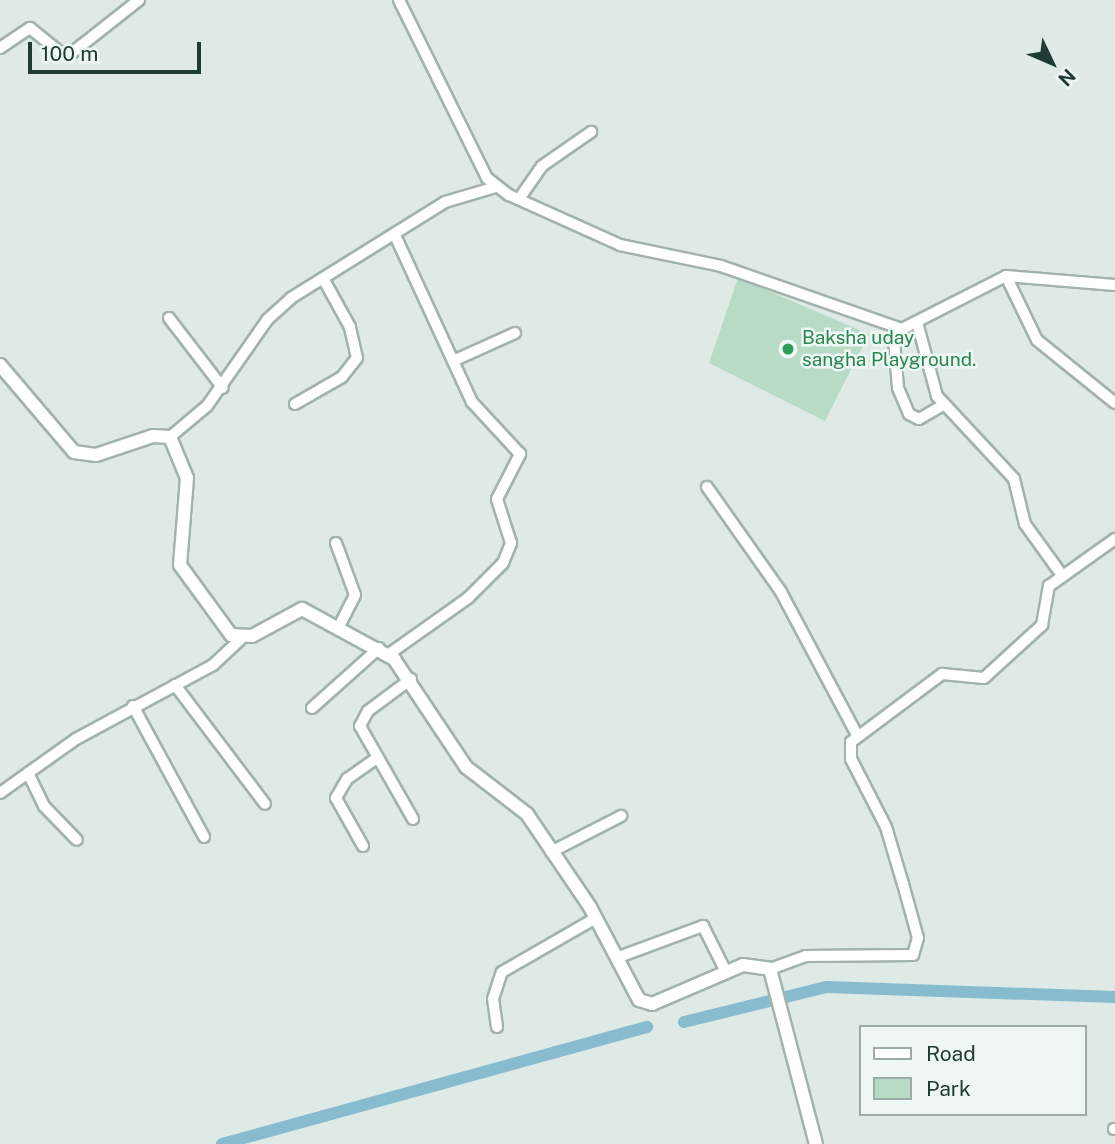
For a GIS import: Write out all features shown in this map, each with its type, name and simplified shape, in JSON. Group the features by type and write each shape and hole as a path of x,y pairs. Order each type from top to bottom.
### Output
{"street":[{"path":"0,48 30,28 61,53 73,52 139,0"},
{"path":"399,0 464,124 481,169 496,187 630,248 721,266 893,328 918,326 1006,276 1115,285"},
{"path":"520,199 542,166 591,131"},
{"path":"0,365 74,452 96,455 153,436 170,437 223,387 268,319 445,202 496,187"},
{"path":"312,708 384,651 481,588 511,548 497,499 520,454 471,402 395,235"},
{"path":"1006,276 1037,340 1115,403"},
{"path":"295,404 342,377 357,358 350,327 324,280"},
{"path":"169,318 223,387"},
{"path":"918,326 943,405 1014,479 1025,524 1061,574"},
{"path":"893,328 898,388 909,414 919,419 943,405"},
{"path":"453,360 515,333"},
{"path":"170,437 187,478 180,565 226,630 240,640"},
{"path":"707,486 780,592 857,735"},
{"path":"772,974 805,956 906,959 917,948 886,827 851,759 857,735 942,674 984,678 1042,625 1043,594 1061,574 1115,539"},
{"path":"336,543 355,595 339,626"},
{"path":"0,793 133,706 213,665 240,640 302,609 384,651 411,679 466,767 527,814 596,918 616,958 645,1004 726,972 754,964 772,974 784,1005 816,1144"},
{"path":"411,679 361,720 376,758 414,819"},
{"path":"175,685 265,804"},
{"path":"133,706 204,837"},
{"path":"363,846 335,798 346,779 376,758"},
{"path":"28,773 44,806 77,840"},
{"path":"551,852 621,816"},
{"path":"497,1027 493,999 502,972 596,918"},
{"path":"616,958 703,926 726,972"}],"green space":[{"name":"Baksha uday sangha Playground.","path":"738,278 869,334 825,421 709,363"}],"waterway":[{"path":"684,1022 827,987 1115,997"},
{"path":"222,1144 647,1027"}],"place":[{"name":"Baksha uday sangha Playground.","path":"788,349"}]}
